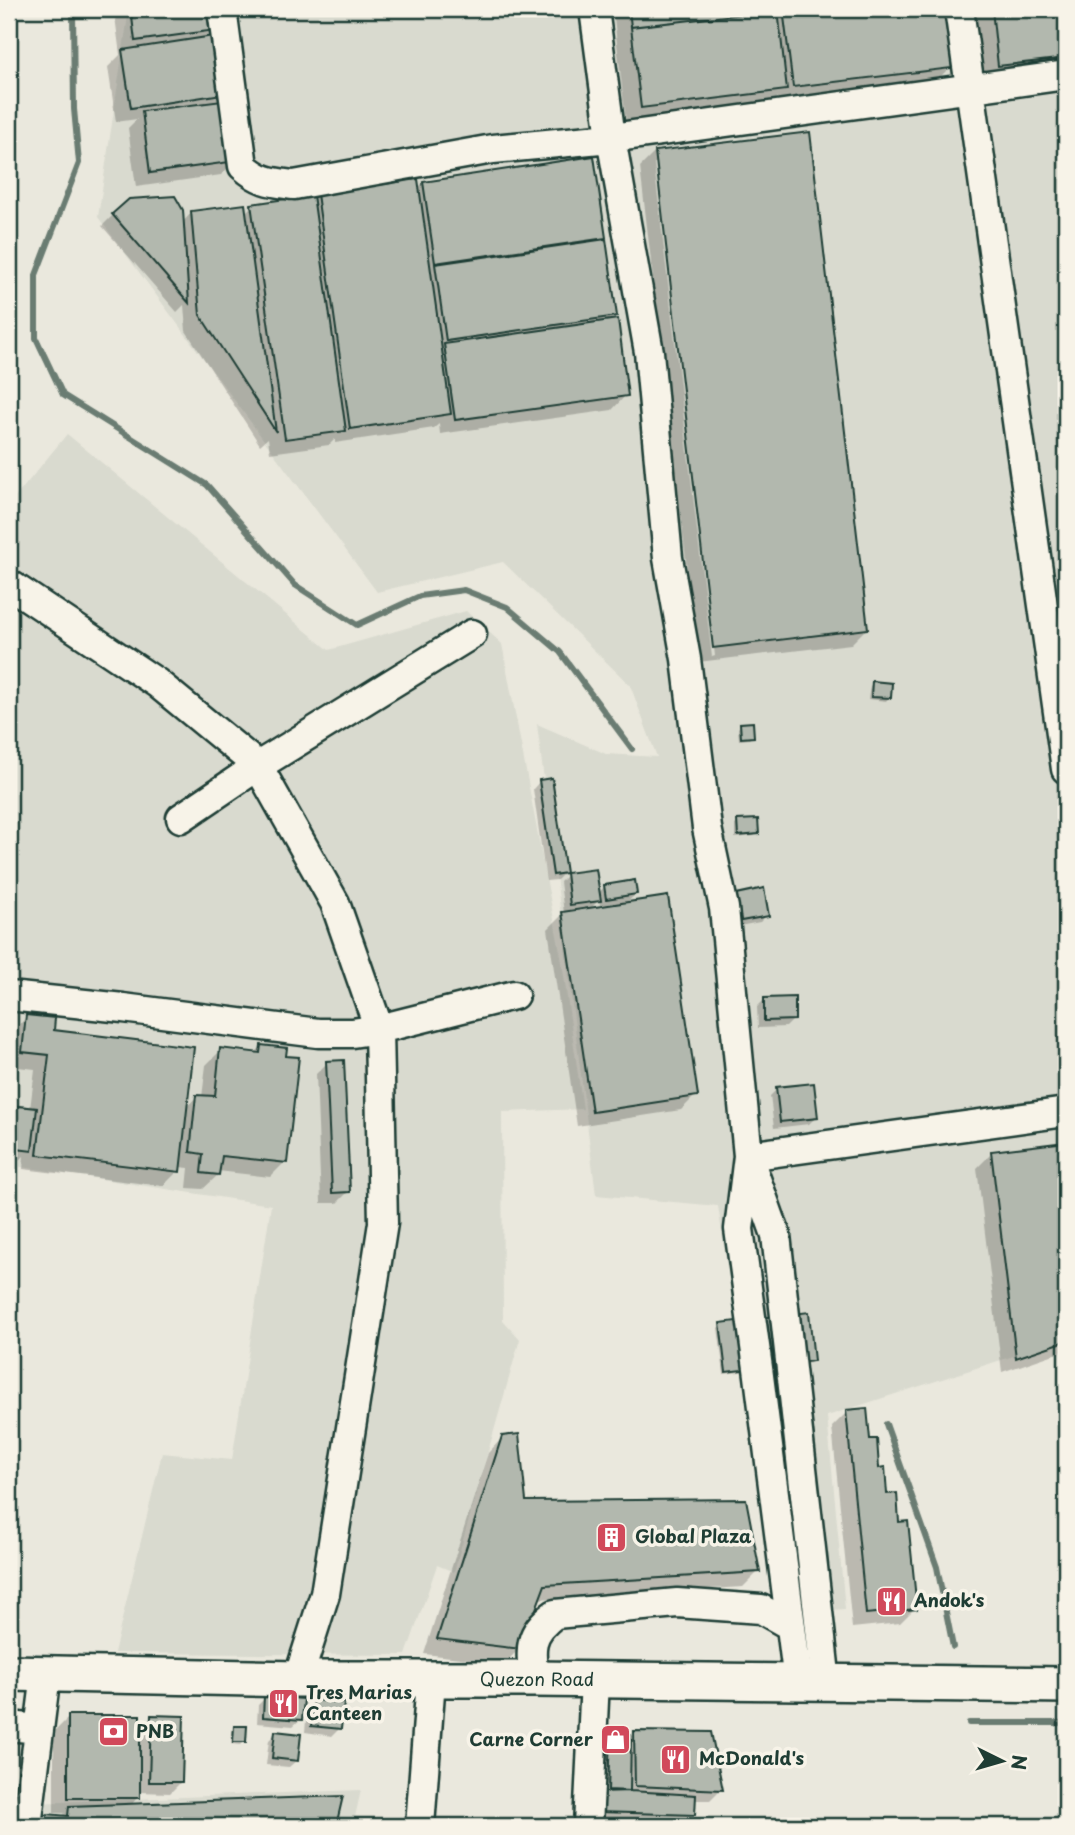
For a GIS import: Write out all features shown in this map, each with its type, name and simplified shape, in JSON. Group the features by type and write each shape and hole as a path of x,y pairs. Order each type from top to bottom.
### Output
{"main road":[{"name":"Quezon Road","path":"9,1673 298,1679 1066,1685"}],"lane":[{"path":"222,9 243,166 256,177 294,185 493,149 611,138 1066,75"},
{"path":"594,9 611,138 649,352 668,558 686,659 707,828 724,908 748,1156 739,1229 791,1626 812,1683"},
{"path":"959,9 1066,769"},
{"path":"9,584 157,683 258,766 335,903 379,1029 383,1223 325,1594 298,1679"},
{"path":"181,818 258,766 472,634"},
{"path":"9,996 136,1009 318,1033 352,1033 379,1029 514,995"},
{"path":"748,1156 1066,1112"},
{"path":"748,1156 776,1235 812,1683"},
{"path":"534,1679 530,1648 541,1624 555,1614 677,1603 761,1609 791,1626"},
{"path":"27,1826 46,1674"},
{"path":"421,1826 431,1679"},
{"path":"588,1826 595,1680"},
{"path":"9,1726 39,1729"}],"shaded area":[{"path":"129,9 1066,9 1066,1339 827,1416 845,1609 780,1613 718,1206 596,1195 537,724 606,754 657,757 630,685 503,562 377,592 98,217"},
{"path":"67,434 329,650 466,611 502,644 562,962 583,1109 502,1112 503,1320 520,1339 454,1572 437,1565 406,1655 114,1653 162,1453 232,1460 271,1205 9,1165 9,505"},
{"path":"361,1790 353,1826 9,1826 9,1804"}],"building":[{"path":"131,9 213,9 216,30 135,41"},
{"path":"629,9 777,9 778,10 631,27"},
{"path":"783,9 945,9 952,68 793,87"},
{"path":"992,9 1066,9 1066,58 998,66"},
{"path":"778,10 787,90 641,108 631,27"},
{"path":"220,35 229,93 131,108 122,50"},
{"path":"230,100 237,161 150,173 142,111"},
{"path":"810,132 868,629 713,648 655,151"},
{"path":"594,156 606,238 435,263 423,182"},
{"path":"418,179 451,414 350,429 317,194"},
{"path":"313,195 346,431 285,439 251,204"},
{"path":"175,196 183,210 189,303 112,214 129,199"},
{"path":"245,204 276,432 200,315 191,211"},
{"path":"606,239 617,316 446,341 435,264"},
{"path":"618,319 628,396 455,420 444,344"},
{"path":"872,681 892,683 891,698 871,697"},
{"path":"753,722 754,737 741,738 740,723"},
{"path":"552,778 566,873 553,875 539,780"},
{"path":"758,819 759,834 738,836 737,820"},
{"path":"596,869 601,901 570,905 566,873"},
{"path":"635,880 637,894 606,899 604,885"},
{"path":"764,888 769,916 741,921 736,894"},
{"path":"668,896 698,1096 592,1112 562,912"},
{"path":"795,997 795,1020 764,1021 764,998"},
{"path":"26,1015 55,1018 54,1030 194,1047 180,1172 37,1155 49,1055 22,1052"},
{"path":"261,1045 287,1048 286,1056 299,1057 287,1163 222,1156 219,1175 201,1173 203,1154 190,1152 196,1095 215,1096 220,1048 260,1053"},
{"path":"344,1060 350,1192 332,1193 326,1061"},
{"path":"814,1083 818,1118 780,1122 776,1087"},
{"path":"9,1105 37,1108 32,1151 9,1148"},
{"path":"1066,1142 1066,1341 1016,1358 991,1151"},
{"path":"809,1312 814,1361 726,1372 720,1323"},
{"path":"867,1408 870,1439 877,1439 879,1468 885,1467 887,1494 897,1493 899,1522 908,1521 917,1609 866,1614 846,1410"},
{"name":"Global Plaza","path":"519,1434 526,1501 746,1499 760,1572 545,1585 521,1649 437,1639 502,1436"},
{"path":"264,1696 304,1699 302,1720 263,1717"},
{"path":"314,1700 344,1703 341,1729 311,1726"},
{"path":"68,1715 140,1715 140,1798 68,1798"},
{"path":"151,1715 184,1716 182,1782 149,1782"},
{"path":"234,1726 247,1726 246,1742 233,1742"},
{"path":"275,1731 301,1734 298,1761 272,1758"},
{"name":"McDonald's","path":"634,1731 711,1732 723,1790 635,1786"},
{"path":"610,1734 631,1735 630,1791 608,1790"},
{"path":"600,1792 696,1795 695,1815 600,1812"},
{"path":"343,1796 336,1826 46,1826 47,1814 68,1816 69,1806"}],"waterway":[{"path":"73,9 74,109 79,163 36,275 36,338 63,395 207,485 295,585 357,625 420,596 464,590 507,607 560,652 632,749"},
{"path":"886,1424 937,1567 953,1647"},
{"path":"969,1723 1066,1723"}],"place":[{"name":"Global Plaza","path":"612,1537"},
{"name":"Andok's","path":"891,1601"},
{"name":"Tres Marias Canteen","path":"283,1703"},
{"name":"PNB","path":"113,1732"},
{"name":"Carne Corner","path":"616,1740"},
{"name":"McDonald's","path":"676,1759"}]}
